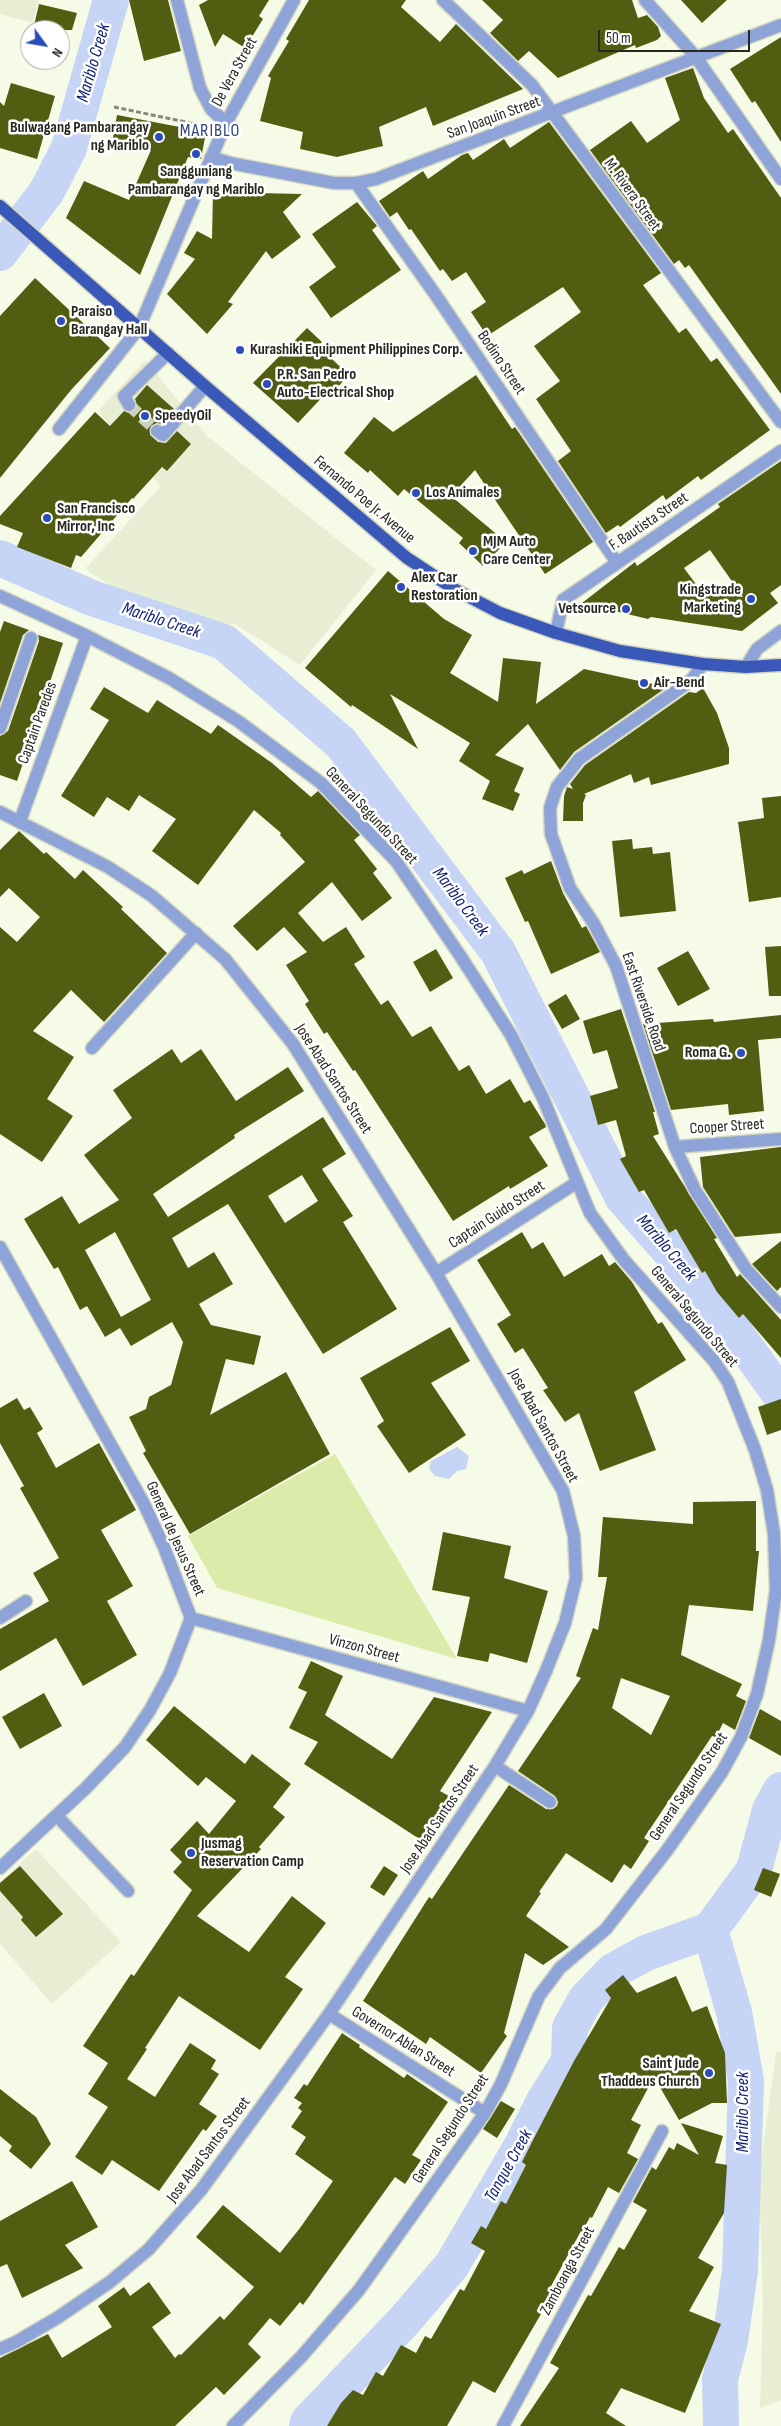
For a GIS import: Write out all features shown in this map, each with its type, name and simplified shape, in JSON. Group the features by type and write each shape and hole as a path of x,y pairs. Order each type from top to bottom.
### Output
{"main road":[{"name":"Fernando Poe Jr. Avenue","path":"4,209 205,386 408,558 454,589 500,613 556,633 620,651 703,664 746,667 781,665"}],"street":[{"path":"177,0 200,88 211,109 224,126"},
{"name":"De Vera Street","path":"59,429 139,328 224,126 294,0"},
{"name":"M. Rivera Street","path":"443,0 532,86 781,422"},
{"path":"645,0 695,56 781,179"},
{"name":"San Joaquin Street","path":"211,157 230,164 334,183 356,183 376,179 552,114 695,56 781,25"},
{"name":"Bodino Street","path":"356,183 435,294 617,563"},
{"path":"129,405 124,396 168,353"},
{"path":"157,431 163,435 205,386"},
{"name":"F. Bautista Street","path":"556,633 563,600 781,451"},
{"name":"General Segundo Street","path":"0,596 87,636 169,678 238,721 321,783 396,861 512,1035 543,1098 576,1183 590,1213 624,1260 714,1361 728,1382 746,1425 766,1490 774,1534 776,1590 770,1640 757,1694 738,1744 699,1806 606,1929 560,1968 539,1996 505,2076 485,2112 359,2290 301,2357 234,2426"},
{"path":"746,667 757,649 781,631"},
{"name":"Captain Paredes","path":"20,821 87,636"},
{"path":"0,728 31,638"},
{"name":"East Riverside Road","path":"703,664 686,684 579,759 557,787 550,808 551,834 570,888 594,924 616,966 675,1147 695,1190 746,1269 781,1307"},
{"name":"Jose Abad Santos Street","path":"0,812 108,867 152,896 225,959 292,1044 436,1273 563,1490 574,1536 576,1578 565,1623 546,1671 528,1711 495,1766 329,2014 201,2190 149,2249 102,2287 16,2342 0,2349"},
{"path":"92,1048 196,933"},
{"name":"Cooper Street","path":"675,1147 781,1139"},
{"name":"Captain Guido Street","path":"436,1273 576,1183"},
{"name":"General de Jesus Street","path":"0,1247 144,1504 164,1547 191,1618 170,1673 150,1710 124,1747 57,1816 0,1868"},
{"path":"0,1618 26,1601"},
{"name":"Vinzon Street","path":"191,1618 528,1711"},
{"path":"495,1766 550,1802"},
{"path":"57,1816 128,1891"},
{"name":"Governor Ablan Street","path":"329,2014 485,2112"},
{"name":"Zamboanga Street","path":"503,2426 662,2131"}],"path":[{"path":"114,107 224,126"}],"shaded area":[{"path":"0,0 39,0 34,20 22,20 0,14"},
{"path":"145,360 207,436 376,570 300,665 235,624 206,626 147,608 85,569 161,486 98,411"},
{"path":"36,1849 121,1942 52,2004 0,1944 0,1882"},
{"path":"781,2052 781,2400 760,2408 763,2303 759,2178 776,2053"}],"green space":[{"path":"335,1454 457,1659 217,1588 188,1536"}],"water":[{"path":"457,1447 469,1456 466,1469 457,1471 449,1479 435,1476 429,1469 431,1461"}],"building":[{"path":"129,0 168,0 181,51 144,61"},
{"path":"208,0 269,0 259,16 263,19 245,48 223,34 215,47 199,5"},
{"path":"309,0 406,0 401,7 440,42 456,24 523,89 433,126 426,107 379,127 383,146 337,157 300,149 303,132 260,121 271,78 268,76 289,41 286,39"},
{"path":"482,0 632,0 638,18 647,15 658,27 661,36 657,40 636,48 635,45 558,78 529,51 518,61 490,33 503,20"},
{"path":"681,0 727,0 702,23"},
{"path":"39,4 77,13 72,30 70,30 70,20 35,20"},
{"path":"781,37 781,142 755,101 752,103 730,69"},
{"path":"693,68 704,98 728,133 733,129 781,198 781,394 689,265 685,268 679,260 674,264 590,150 631,121 647,143 680,120 665,78"},
{"path":"11,83 55,96 37,159 0,148 0,102 4,106"},
{"path":"117,115 206,132 201,159 188,157 140,275 66,218 84,181 129,200 151,150 112,143"},
{"path":"549,122 661,273 643,285 679,333 686,328 711,362 717,358 770,430 701,480 698,476 666,500 663,495 620,527 618,525 606,533 558,461 571,451 536,399 560,381 534,346 581,312 563,287 487,336 471,312 486,302 466,272 452,281 443,269 440,271 397,212 390,217 379,201 423,171 428,179 462,155 468,153 473,160 504,139 510,148"},
{"path":"213,192 302,194 283,212 301,237 272,259 266,251 228,302 233,304 207,334 167,294 195,259 184,253 197,231 212,239"},
{"path":"357,202 377,226 372,230 401,270 331,318 309,287 336,267 312,234"},
{"path":"35,278 110,348 71,390 0,478 0,316"},
{"path":"307,328 322,342 318,346 349,375 330,395 327,392 298,423 253,383"},
{"path":"476,375 512,429 515,427 593,542 545,574 475,470 451,496 506,542 483,566 459,543 463,538 404,489 398,496 370,470 368,473 344,453 374,417 393,432"},
{"path":"147,385 174,409 162,424 157,423 151,426 150,435 158,442 166,443 177,431 191,444 167,471 162,467 132,498 81,557 76,555 71,568 17,547 23,533 0,524 0,516 95,412 110,426 124,411 129,413 136,410 135,399"},
{"path":"781,461 781,585 770,593 778,603 742,631 651,617 648,619 582,603 635,562 637,566 720,507 718,504","holes":["710,550 743,597 701,591 684,568"]},
{"path":"388,571 444,619 472,635 450,673 498,702 503,658 541,662 536,704 584,669 667,687 574,752 560,770 528,724 495,755 524,768 514,791 520,794 513,811 482,799 490,781 459,761 470,743 390,694 418,749 352,705 351,707 305,668"},
{"path":"4,621 29,630 23,635 0,703 0,632"},
{"path":"38,635 63,643 17,781 0,775 0,736 8,731 39,641"},
{"path":"104,687 148,713 157,700 211,734 218,725 272,763 311,797 318,791 360,835 354,840 377,869 373,873 392,898 362,921 332,882 298,913 323,942 346,927 365,957 354,964 381,1005 388,1000 412,1037 431,1026 459,1071 469,1065 486,1094 510,1079 524,1103 530,1100 545,1124 546,1127 529,1137 548,1166 510,1189 509,1186 453,1221 355,1070 353,1071 327,1032 324,1034 305,1004 309,1001 286,965 307,952 284,927 257,951 233,926 305,862 280,835 281,833 254,810 198,885 152,851 176,819 139,795 129,811 107,797 94,817 61,796 109,720 90,709"},
{"path":"703,688 717,713 729,748 729,764 651,785 649,777 634,783 631,774 584,794 586,795 583,803 583,821 563,821 564,796 567,787 573,789 570,784 585,765 689,692 696,693"},
{"path":"781,796 781,897 749,902 738,822 764,818 762,798"},
{"path":"19,831 44,854 46,852 75,879 83,870 123,907 121,909 167,953 104,1022 71,990 33,1031 74,1057 47,1099 73,1116 42,1162 0,1134 0,927 17,942 40,917 9,888 0,897 0,850"},
{"path":"632,839 633,849 652,847 653,854 670,852 676,911 620,917 612,841"},
{"path":"551,861 563,893 582,928 586,926 600,952 551,974 528,921 525,922 505,878 522,870 524,874"},
{"path":"781,946 781,996 769,996 765,947"},
{"path":"436,949 453,978 430,992 413,962"},
{"path":"688,951 710,989 678,1006 657,968"},
{"path":"566,994 580,1019 562,1029 548,1005"},
{"path":"621,1009 655,1112 653,1112 659,1134 653,1136 717,1238 714,1239 737,1277 740,1274 781,1320 781,1358 743,1314 739,1318 717,1292 705,1271 702,1273 676,1229 669,1233 644,1190 639,1192 620,1159 626,1156 616,1120 598,1125 590,1096 618,1088 607,1050 593,1054 583,1021"},
{"path":"781,1015 781,1038 758,1040 764,1111 729,1115 728,1104 671,1110 643,1024 713,1019 714,1022"},
{"path":"172,1049 181,1063 201,1049 236,1101 288,1067 304,1091 234,1135 235,1138 153,1194 168,1217 323,1117 346,1154 322,1169 353,1216 343,1222 397,1309 323,1354 228,1204 172,1238 188,1268 214,1252 233,1284 199,1304 211,1325 261,1336 254,1365 226,1359 210,1415 286,1372 330,1454 190,1534 143,1453 146,1451 129,1417 146,1409 149,1397 171,1385 183,1342 172,1322 131,1346 120,1328 105,1337 87,1306 80,1310 58,1267 54,1269 24,1219 62,1196 79,1224 119,1200 84,1155 132,1118 113,1090","holes":["302,1175 318,1201 285,1223 268,1196","115,1232 151,1300 121,1317 85,1250"]},
{"path":"781,1147 781,1233 735,1237 703,1187 700,1157"},
{"path":"522,1232 532,1249 543,1242 564,1277 602,1254 609,1266 615,1262 632,1282 658,1324 662,1322 686,1360 634,1392 656,1450 600,1471 579,1413 565,1422 543,1390 548,1388 523,1348 515,1353 497,1324 511,1315 477,1260"},
{"path":"781,1241 781,1287 777,1291 752,1264"},
{"path":"450,1327 470,1361 431,1383 466,1435 409,1473 377,1426 384,1421 360,1378"},
{"path":"17,1398 24,1410 30,1407 43,1429 37,1433 56,1468 99,1443 136,1510 101,1530 133,1586 107,1601 137,1655 83,1686 56,1638 0,1671 0,1629 49,1601 33,1573 59,1558 20,1488 24,1486 0,1443 0,1408"},
{"path":"781,1399 781,1430 767,1435 758,1407"},
{"path":"756,1501 756,1551 759,1551 753,1611 689,1605 681,1655 742,1684 736,1696 746,1701 735,1730 723,1723 716,1737 712,1736 644,1838 649,1841 631,1869 624,1864 612,1883 566,1853 539,1892 541,1893 526,1916 569,1947 543,1965 525,1953 504,2033 507,2036 481,2073 430,2037 426,2044 363,2001 429,1897 432,1899 509,1785 546,1809 553,1809 557,1806 558,1802 555,1796 518,1771 581,1678 576,1676 593,1628 598,1630 607,1577 598,1577 603,1517 693,1524 693,1502","holes":["621,1678 670,1696 651,1735 612,1708"]},
{"path":"443,1532 511,1546 504,1578 548,1591 527,1663 490,1653 488,1662 457,1656 470,1597 432,1590"},
{"path":"311,1661 343,1676 325,1715 392,1759 434,1697 492,1712 440,1791 449,1796 421,1840 304,1764 318,1742 289,1728 307,1692 298,1688"},
{"path":"44,1693 62,1726 20,1749 2,1717"},
{"path":"174,1706 245,1764 252,1754 291,1784 273,1807 285,1817 259,1847 261,1849 197,1916 249,1952 292,1896 326,1923 285,1977 303,1989 260,2050 179,1996 145,2048 147,2049 127,2079 155,2097 190,2043 216,2060 211,2069 219,2074 199,2104 217,2116 206,2131 203,2129 159,2191 112,2160 102,2175 75,2157 108,2107 88,2094 108,2063 83,2046 131,1974 134,1976 192,1890 173,1872 182,1862 170,1850 197,1821 209,1834 236,1801 206,1777 198,1786 146,1740"},
{"path":"760,1709 781,1721 781,1756 749,1738"},
{"path":"20,1866 63,1914 36,1937 21,1920 23,1917 0,1891 0,1883"},
{"path":"384,1866 398,1875 384,1896 370,1887"},
{"path":"763,1868 780,1874 771,1897 754,1890"},
{"path":"623,1975 637,1993 676,1976 692,2012 707,2006 725,2053 727,2103 712,2103 679,2120 654,2077 631,2120 641,2125 627,2153 638,2159 619,2193 608,2187 592,2218 590,2217 581,2231 550,2288 552,2289 539,2313 541,2314 495,2393 473,2381 447,2426 327,2426 341,2403 353,2390 363,2395 376,2372 383,2376 401,2345 416,2353 425,2336 431,2339 460,2289 464,2291 485,2251 471,2243 481,2226 486,2229 501,2201 506,2204 526,2165 522,2162 534,2138 574,2061 611,1998 605,1990"},
{"path":"342,2033 404,2078 407,2074 448,2102 412,2155 421,2160 405,2184 395,2177 303,2305 300,2302 280,2326 270,2318 248,2344 261,2357 224,2395 216,2387 175,2426 0,2426 0,2358 48,2334 62,2358 112,2327 98,2306 124,2287 130,2296 149,2282 171,2313 152,2327 175,2358 179,2354 181,2355 220,2316 224,2320 254,2287 196,2237 223,2205 280,2253 300,2228 333,2181 295,2154 306,2137 291,2127 302,2111 298,2108 302,2103 294,2098 304,2084 307,2086"},
{"path":"0,2089 36,2117 51,2144 31,2169 9,2151 12,2146 0,2136"},
{"path":"501,2101 515,2109 497,2138 483,2129"},
{"path":"681,2123 723,2136 715,2163 727,2165 724,2213 698,2258 714,2267 689,2311 721,2324 685,2413 621,2388 606,2413 626,2426 520,2426 559,2368 550,2363 588,2295 591,2296 619,2247 624,2250 647,2210 633,2202 652,2167 656,2170 669,2147 674,2150 677,2143 699,2155"},
{"path":"72,2181 98,2227 65,2245 83,2268 22,2298 7,2264 0,2267 0,2221"}],"waterway":[{"name":"Mariblo Creek","path":"0,253 47,191 69,148 111,0"},
{"name":"Mariblo Creek","path":"0,558 92,598 224,642 341,743 498,952 623,1198 709,1296 781,1396"},
{"name":"Mariblo Creek","path":"710,1930 754,1870 770,1810 781,1790"},
{"name":"Mariblo Creek","path":"710,1930 734,2012 746,2081 740,2271 730,2341 720,2379 721,2426"},
{"name":"Tanque Creek","path":"307,2426 308,2422 404,2321 452,2265 521,2147 543,2103 569,2061 570,2028 586,1999 613,1971 646,1953 710,1930"}],"tunnel":[{"path":"129,405 157,431"}],"place":[{"name":"Bulwagang Pambarangay ng Mariblo","path":"159,137"},
{"name":"Sangguniang Pambarangay ng Mariblo","path":"196,154"},
{"name":"Paraiso Barangay Hall","path":"61,321"},
{"name":"Kurashiki Equipment Philippines Corp.","path":"240,350"},
{"name":"P.R. San Pedro Auto-Electrical Shop","path":"267,384"},
{"name":"SpeedyOil","path":"145,416"},
{"name":"Los Animales","path":"416,493"},
{"name":"San Francisco Mirror, Inc","path":"47,518"},
{"name":"MJM Auto Care Center","path":"473,551"},
{"name":"Alex Car Restoration","path":"401,587"},
{"name":"Kingstrade Marketing","path":"751,599"},
{"name":"Vetsource","path":"626,609"},
{"name":"Air-Bend","path":"644,683"},
{"name":"Roma G.","path":"741,1053"},
{"name":"Jusmag Reservation Camp","path":"191,1853"},
{"name":"Saint Jude Thaddeus Church","path":"709,2073"}],"district":[{"name":"MARIBLO","path":"210,131"}]}
